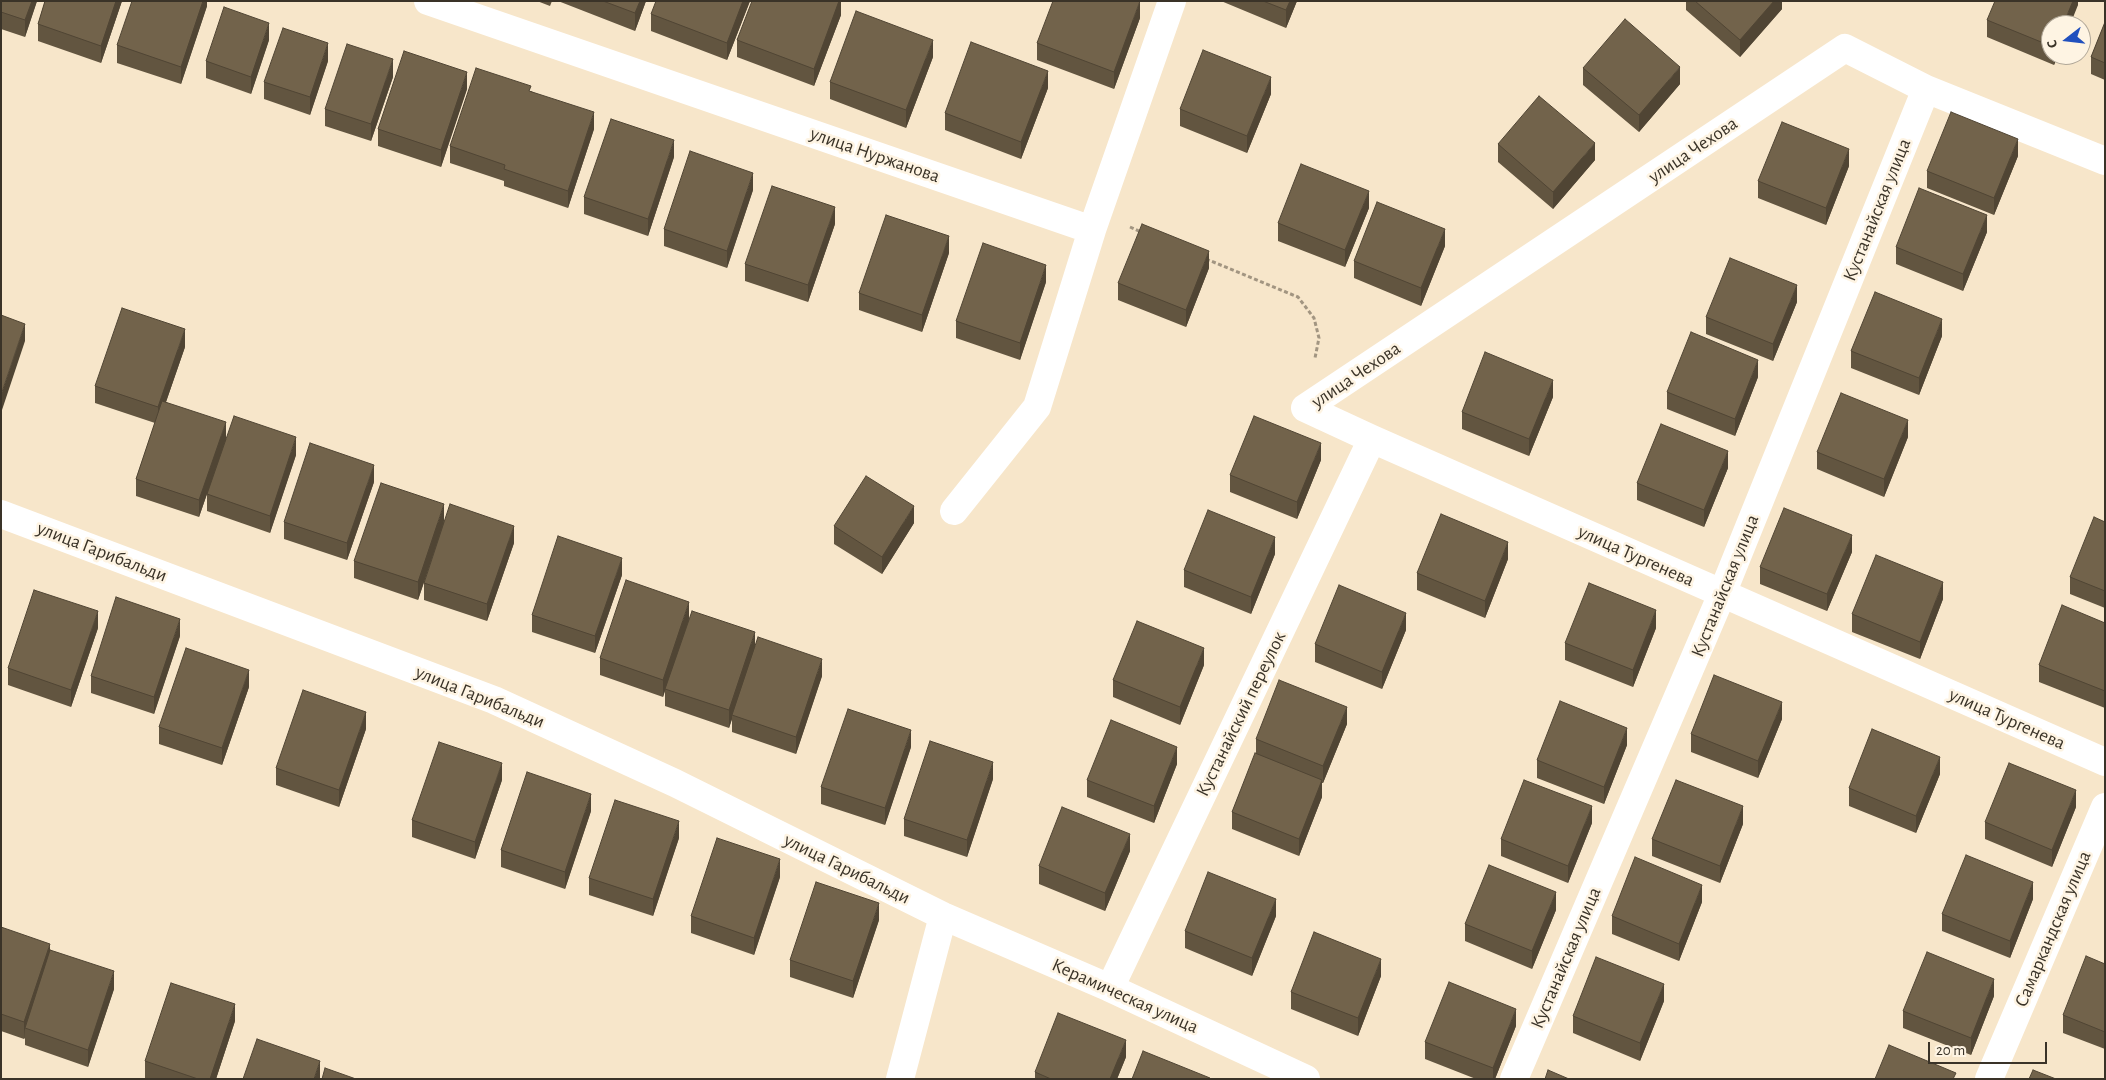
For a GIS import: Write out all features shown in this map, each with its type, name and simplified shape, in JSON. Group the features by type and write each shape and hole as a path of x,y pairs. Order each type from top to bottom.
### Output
{"street":[{"name":"улица Нуржанова","path":"428,1 1095,222"},
{"path":"954,510 1036,407 1095,222 1172,1"},
{"name":"улица Чехова","path":"1305,408 1845,48 1926,89 2105,161"},
{"name":"Кустанайская улица","path":"1514,1079 1722,594 1926,89"},
{"name":"улица Тургенева","path":"1305,408 2105,762"},
{"name":"Кустанайский переулок","path":"1110,988 1372,439"},
{"name":"улица Гарибальди","path":"1,514 494,700 675,783 943,916"},
{"name":"Самаркандская улица","path":"1989,1079 2105,807"},
{"path":"900,1079 943,916"},
{"name":"Керамическая улица","path":"943,916 1110,988 1306,1079"}],"path":[{"path":"1095,222 1152,236"},
{"path":"1198,256 1298,298 1314,318 1319,338 1305,408"}],"building":[{"path":"1,1 32,1 25,20 1,12"},
{"path":"45,1 116,1 101,46 38,24"},
{"path":"132,1 203,1 181,67 117,45"},
{"path":"603,1 640,1 635,13"},
{"path":"656,1 743,1 727,43 651,14"},
{"path":"752,1 839,1 814,69 737,40"},
{"path":"1053,1 1140,1 1114,72 1037,43"},
{"path":"1263,1 1290,1 1286,10"},
{"path":"1695,1 1774,1 1740,40"},
{"path":"1995,1 2073,1 2067,15 2041,15 2041,42 1987,20"},
{"path":"224,7 269,23 251,77 206,61"},
{"path":"856,11 933,40 906,110 830,82"},
{"path":"1625,19 1680,67 1639,115 1583,68"},
{"path":"2105,22 2105,63 2091,57"},
{"path":"283,28 328,43 310,97 264,82"},
{"path":"971,42 1048,71 1021,142 945,113"},
{"path":"347,44 393,59 371,124 325,109"},
{"path":"1203,50 1271,77 1247,136 1180,109"},
{"path":"404,51 467,72 441,150 378,129"},
{"path":"476,68 531,86 529,91 594,112 568,191 504,169 505,165 450,146"},
{"path":"1539,96 1595,143 1553,192 1498,144"},
{"path":"1951,112 2018,139 1994,198 1927,171"},
{"path":"611,119 674,140 648,219 584,197"},
{"path":"1782,122 1849,149 1826,208 1758,181"},
{"path":"690,151 753,173 727,251 664,229"},
{"path":"1301,164 1369,191 1345,250 1278,223"},
{"path":"772,186 835,207 808,285 745,264"},
{"path":"1919,188 1987,215 1963,274 1896,247"},
{"path":"1377,202 1445,229 1421,288 1354,261"},
{"path":"886,215 949,236 922,315 859,293"},
{"path":"1142,224 1209,251 1186,310 1118,283"},
{"path":"983,243 1046,265 1020,343 956,321"},
{"path":"1730,258 1797,285 1773,344 1706,317"},
{"path":"1875,292 1942,319 1919,378 1851,351"},
{"path":"122,308 185,329 158,407 95,386"},
{"path":"1,315 25,324 1,395"},
{"path":"1691,332 1758,360 1735,419 1667,392"},
{"path":"1485,352 1553,380 1529,439 1462,412"},
{"path":"1841,393 1908,420 1884,479 1817,452"},
{"path":"162,401 226,422 199,500 136,479"},
{"path":"234,416 296,437 270,516 207,494"},
{"path":"1254,416 1321,443 1297,502 1230,475"},
{"path":"1661,424 1728,451 1704,510 1637,483"},
{"path":"310,443 374,465 347,543 284,522"},
{"path":"866,476 914,506 882,557 834,526"},
{"path":"381,483 444,504 418,582 354,561"},
{"path":"450,504 514,526 487,604 424,583"},
{"path":"1784,508 1852,535 1827,594 1760,567"},
{"path":"1208,510 1275,537 1251,597 1184,570"},
{"path":"1441,514 1508,542 1485,601 1417,573"},
{"path":"2094,517 2105,522 2105,591 2070,577"},
{"path":"558,536 622,558 595,636 532,615"},
{"path":"1876,555 1943,582 1920,642 1852,614"},
{"path":"626,580 689,602 663,680 600,658"},
{"path":"1589,583 1656,610 1633,670 1565,643"},
{"path":"1339,585 1406,613 1382,672 1315,644"},
{"path":"34,590 98,611 71,690 8,668"},
{"path":"116,597 180,619 154,697 91,676"},
{"path":"2062,605 2105,623 2105,691 2039,665"},
{"path":"692,611 755,632 729,710 665,689"},
{"path":"1137,621 1204,648 1180,707 1113,680"},
{"path":"758,637 822,659 796,737 732,715"},
{"path":"186,648 249,670 222,748 159,727"},
{"path":"1714,675 1782,702 1758,761 1691,734"},
{"path":"1279,680 1347,707 1323,766 1256,739"},
{"path":"303,690 366,712 339,790 276,768"},
{"path":"1560,701 1627,728 1604,787 1537,760"},
{"path":"848,709 911,730 885,808 821,787"},
{"path":"1111,720 1177,747 1154,806 1087,780"},
{"path":"1872,729 1940,757 1916,816 1849,788"},
{"path":"930,741 993,762 967,840 904,819"},
{"path":"439,742 502,763 475,842 412,820"},
{"path":"1255,753 1322,780 1299,839 1232,812"},
{"path":"2009,763 2076,790 2052,850 1985,822"},
{"path":"527,772 591,794 565,872 501,850"},
{"path":"1524,780 1592,806 1568,866 1501,839"},
{"path":"1676,780 1743,806 1720,866 1652,839"},
{"path":"615,800 679,821 653,899 589,878"},
{"path":"1062,807 1130,834 1105,893 1039,866"},
{"path":"717,838 780,859 754,938 691,916"},
{"path":"1966,855 2033,882 2010,941 1942,914"},
{"path":"1635,857 1702,885 1679,944 1612,916"},
{"path":"1489,865 1556,892 1532,951 1465,924"},
{"path":"1208,872 1276,899 1252,958 1185,931"},
{"path":"816,882 879,903 853,981 790,960"},
{"path":"1,927 50,944 24,1022 1,1014"},
{"path":"1314,932 1381,959 1358,1018 1291,992"},
{"path":"50,950 114,971 88,1050 25,1028"},
{"path":"1927,952 1994,979 1971,1038 1903,1011"},
{"path":"2086,956 2105,964 2105,1032 2063,1015"},
{"path":"1596,957 1664,984 1640,1043 1573,1016"},
{"path":"1449,982 1516,1009 1493,1068 1425,1042"},
{"path":"171,983 235,1004 210,1079 198,1079 145,1061"},
{"path":"1058,1013 1126,1040 1110,1079 1051,1079 1035,1072"},
{"path":"257,1039 320,1061 314,1079 243,1079"},
{"path":"1889,1045 1956,1073 1953,1079 1875,1079"},
{"path":"1143,1051 1210,1078 1210,1079 1132,1079"},
{"path":"325,1068 356,1079 322,1079"},
{"path":"1548,1070 1569,1079 1545,1079"},
{"path":"2033,1070 2056,1079 2029,1079"}]}
